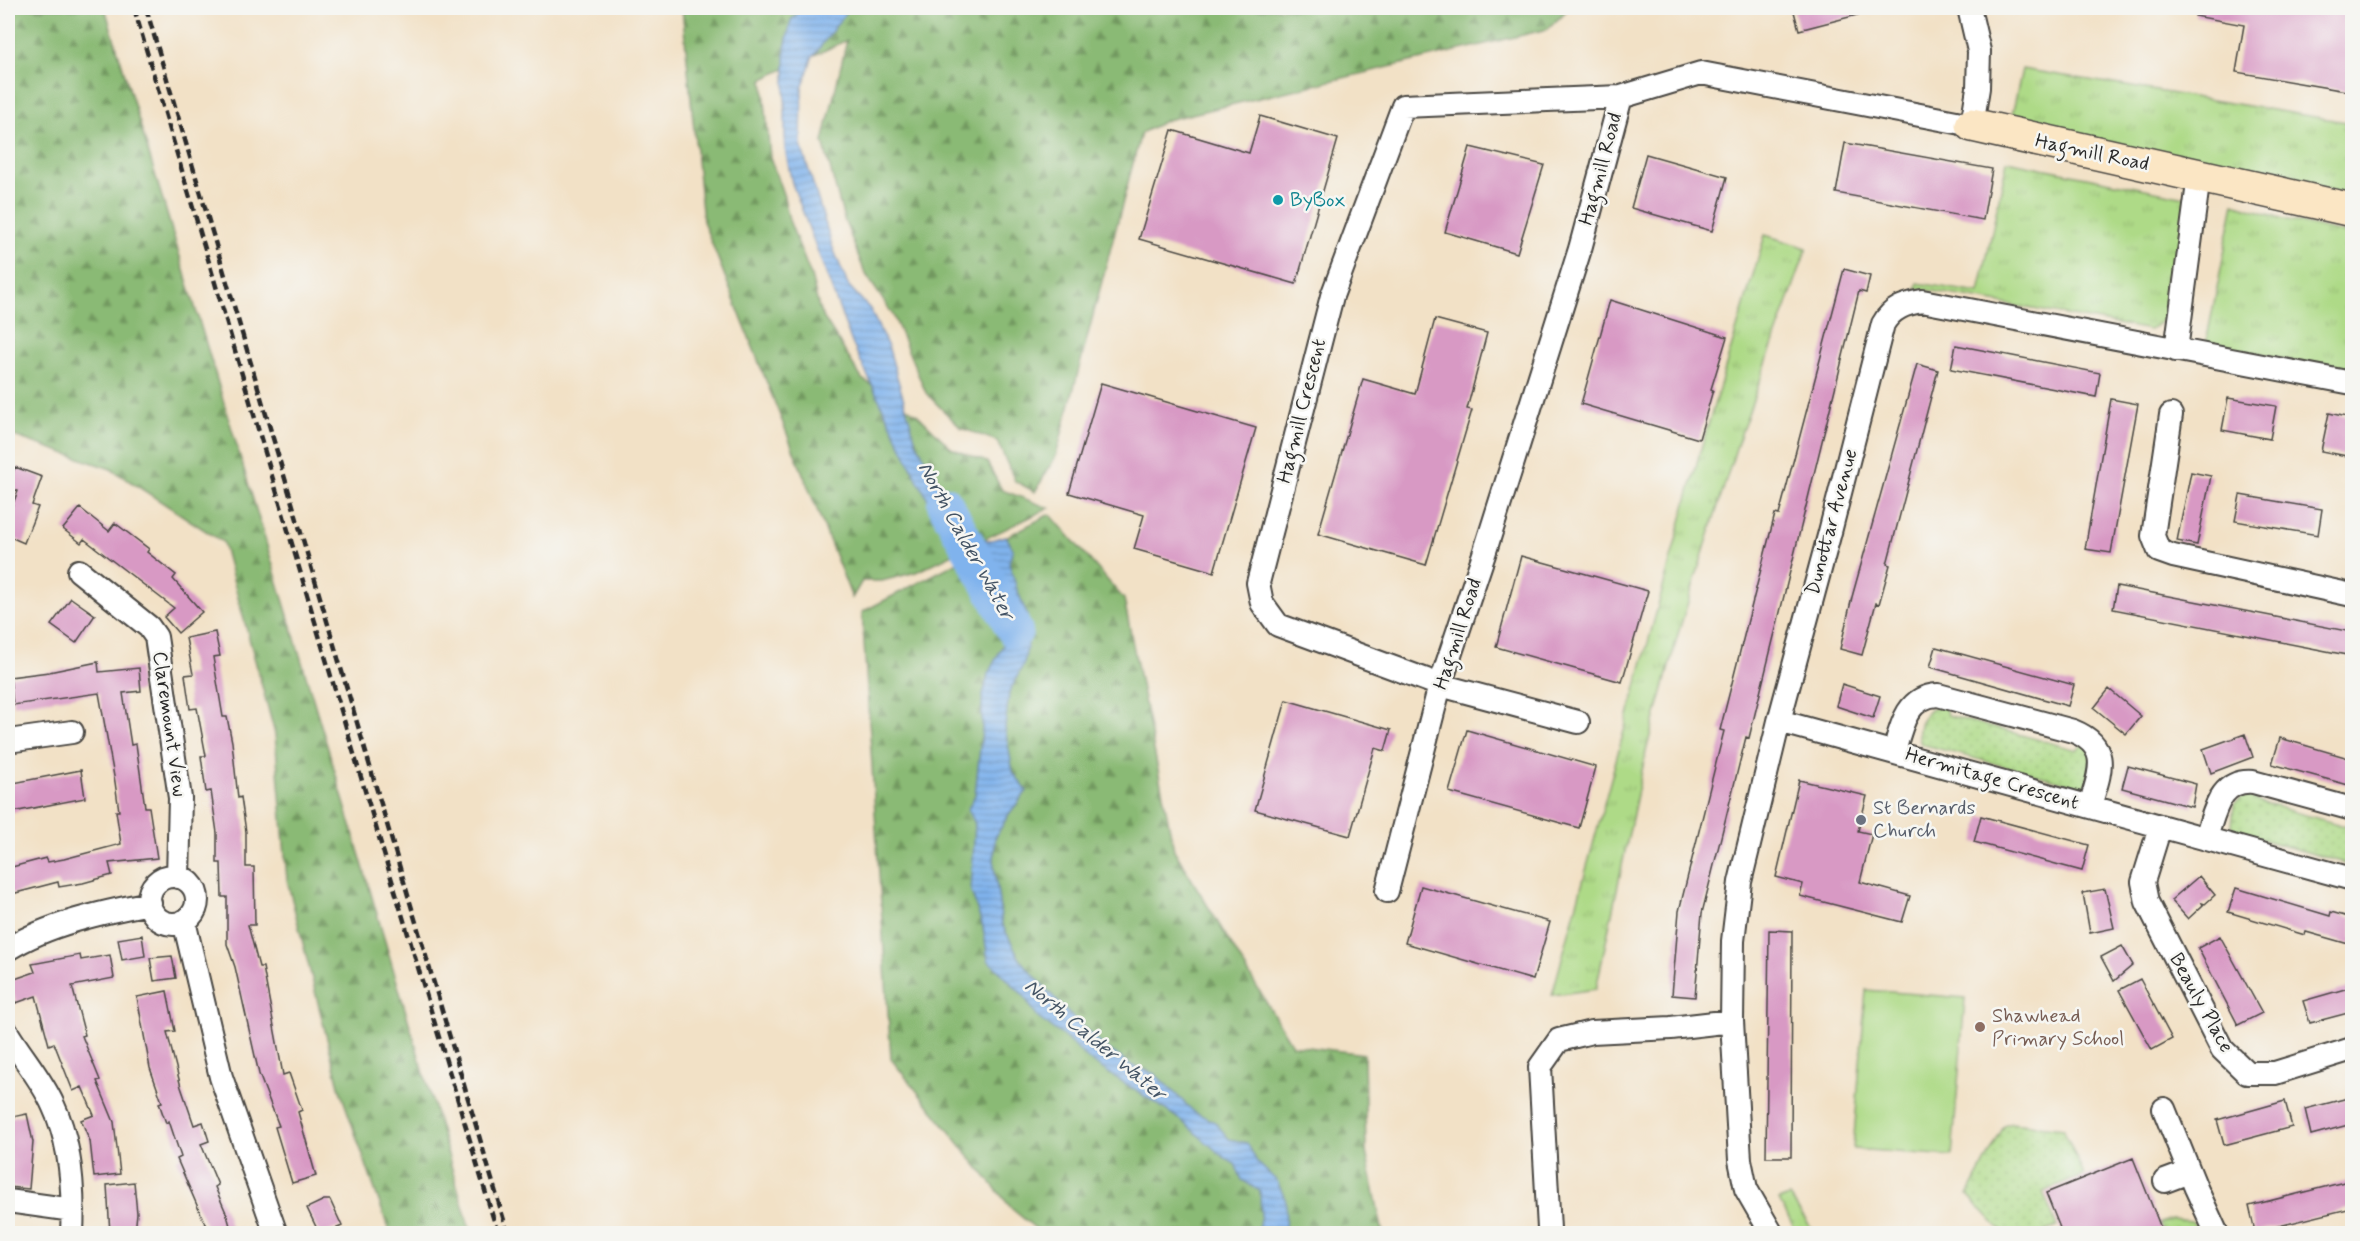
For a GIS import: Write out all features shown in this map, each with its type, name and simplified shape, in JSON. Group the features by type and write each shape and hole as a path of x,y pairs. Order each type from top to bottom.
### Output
{"street":[{"path":"1969,8 1979,51 1978,88 1972,125"},
{"name":"Hagmill Road","path":"1386,891 1440,685 1484,554 1580,249 1621,97 1701,72 1972,125 2352,210"},
{"name":"Hagmill Crescent","path":"1578,722 1440,685 1278,625 1262,603 1258,583 1332,296 1403,105 1621,97"},
{"path":"2176,350 2199,176"},
{"name":"Dunottar Avenue","path":"1772,1233 1746,1188 1740,1161 1732,1021 1733,941 1740,882 1779,721 1883,324 1889,314 1909,303 1922,301 2352,383"},
{"path":"2171,415 2152,536 2159,551 2352,595"},
{"name":"Claremount View","path":"79,571 148,627 156,637 180,798 178,876"},
{"name":"Hermitage Crescent","path":"1894,752 1909,709 1916,701 1930,695 1938,695 2073,731 2088,737 2099,756 2099,776 2090,806"},
{"name":"Hermitage Crescent","path":"1779,721 2352,879"},
{"path":"8,741 72,732"},
{"path":"2206,837 2222,793 2241,781 2253,782 2352,809"},
{"name":"Beauly Place","path":"2160,827 2143,882 2146,902 2222,1049 2247,1073 2275,1074 2352,1048"},
{"path":"170,876 178,876 190,883 197,897 194,911 184,921 177,923 162,921 156,916 150,903 150,896 157,883 170,876"},
{"path":"8,949 29,936 118,909 150,903"},
{"path":"184,921 221,1077 276,1233"},
{"path":"1549,1228 1540,1067 1559,1040 1592,1032 1671,1028 1732,1021"},
{"path":"8,1034 53,1105 67,1155 73,1210 72,1233"},
{"path":"2164,1109 2217,1233"},
{"path":"2165,1180 2189,1172"},
{"path":"8,1201 73,1210"}],"green space":[{"path":"8,8 105,8 471,1233 390,1233 340,1090 287,880 275,734 223,542 111,469 8,434"},
{"path":"682,8 1569,8 1548,29 1167,120 1141,133 1056,456 1035,492 1015,481 997,441 961,428 926,393 893,315 865,273 844,219 823,142 847,40 763,79 770,157 784,197 789,220 811,276 820,312 862,379 917,414 951,448 987,462 1002,490 1049,508 916,572 882,581 862,581 852,598 703,221"},
{"path":"2022,69 2352,123 2352,196 2010,125"},
{"path":"2007,161 2190,198 2168,316 2150,330 1916,288 1918,283 1979,293"},
{"path":"2234,203 2284,219 2352,235 2352,374 2206,343"},
{"path":"1765,235 1807,248 1737,445 1678,634 1647,747 1596,989 1552,995 1700,452"},
{"path":"1050,514 1124,599 1174,850 1292,1045 1364,1054 1366,1152 1383,1233 1041,1233 1012,1209 891,1059 862,612"},
{"path":"1944,702 1947,715 2077,750 2085,742 2094,752 2086,788 1921,744 1919,730 1923,718 1931,709"},
{"path":"2253,789 2256,801 2352,828 2352,865 2236,832 2232,825 2234,804"},
{"path":"1866,990 1965,998 1952,1156 1853,1149"},
{"path":"2011,1123 2063,1129 2084,1175 2043,1192 2057,1227 2045,1233 2003,1233 1968,1195 2004,1126"},
{"path":"1789,1196 1815,1233 1797,1233 1779,1200"},
{"path":"2171,1219 2192,1221 2197,1233 2163,1233 2159,1224"}],"water":[{"path":"803,8 871,8 847,11 812,58 802,89 801,145 833,248 848,285 870,309 889,349 916,442 969,530 988,541 1006,536 1013,549 1009,563 1027,615 1029,638 1024,663 1009,693 1005,728 1013,772 1027,791 1009,814 995,838 994,865 1002,924 1021,961 1068,1013 1100,1043 1131,1065 1155,1074 1194,1112 1215,1122 1229,1139 1247,1143 1257,1162 1277,1181 1286,1201 1285,1233 1257,1233 1261,1216 1260,1191 1242,1180 1235,1164 1178,1118 1089,1060 1062,1035 1038,1018 1024,996 988,960 983,927 971,891 975,824 968,809 975,795 982,730 982,699 988,674 1004,643 994,610 991,569 986,557 945,530 918,481 852,343 792,183 785,149 785,48 791,20"}],"building":[{"path":"1793,8 1865,8 1865,13 1799,30"},
{"path":"2196,8 2352,8 2352,92 2236,72 2244,25 2195,16"},
{"path":"1260,116 1338,139 1296,284 1139,239 1172,130 1249,153"},
{"path":"1845,143 1992,169 1983,220 1836,193"},
{"path":"1470,147 1544,165 1517,253 1445,232"},
{"path":"1646,154 1727,177 1712,231 1631,208"},
{"path":"1844,269 1870,276 1866,293 1859,291 1749,738 1746,737 1702,913 1695,997 1672,995 1679,911 1724,731 1720,730 1775,514 1779,515"},
{"path":"1610,300 1727,337 1699,439 1581,404"},
{"path":"1435,319 1487,333 1467,409 1472,410 1426,565 1318,534 1363,379 1415,394"},
{"path":"1956,345 2100,373 2096,397 1951,369"},
{"path":"1917,364 1938,370 1887,564 1890,565 1879,604 1876,603 1862,655 1840,649 1852,597"},
{"path":"1101,383 1256,428 1214,572 1134,549 1144,515 1069,493"},
{"path":"2228,398 2276,406 2270,439 2222,430"},
{"path":"2111,399 2138,404 2111,553 2085,549"},
{"path":"2329,413 2352,418 2352,457 2321,451"},
{"path":"15,467 42,477 32,505 38,507 24,543 8,536 8,516 18,491 8,486"},
{"path":"2191,472 2211,476 2197,545 2177,541"},
{"path":"2240,495 2322,509 2318,535 2235,521"},
{"path":"80,508 109,531 115,523 149,549 147,552 176,575 173,579 202,612 178,633 164,617 174,608 84,539 81,543 63,529"},
{"path":"1521,556 1648,591 1622,682 1496,647"},
{"path":"2117,586 2352,632 2352,656 2113,609"},
{"path":"71,598 95,615 76,643 51,625"},
{"path":"215,632 220,656 213,657 223,717 227,717 232,742 238,798 241,797 246,832 246,867 254,867 255,925 248,925 259,967 263,967 283,1075 289,1073 302,1110 298,1112 316,1176 292,1183 275,1127 279,1126 259,1074 235,967 227,944 227,897 222,897 221,863 217,863 217,833 211,791 206,792 201,756 206,756 197,708 190,709 185,675 193,674 186,638"},
{"path":"1936,647 2074,685 2068,706 1930,667"},
{"path":"98,662 99,672 139,668 141,691 123,693 131,745 136,744 145,807 149,807 157,858 109,863 112,875 59,887 58,882 8,895 8,868 46,858 48,862 64,859 121,844 115,782 99,693 13,705 10,677"},
{"path":"1842,684 1880,696 1873,718 1836,706"},
{"path":"2109,689 2141,716 2126,734 2094,708"},
{"path":"1286,700 1391,730 1385,751 1375,748 1350,836 1255,810"},
{"path":"1467,730 1596,767 1579,828 1449,792"},
{"path":"2245,734 2253,757 2211,773 2203,749"},
{"path":"2280,738 2352,759 2352,786 2272,764"},
{"path":"2128,766 2196,784 2192,807 2122,788"},
{"path":"81,770 85,798 8,813 8,784"},
{"path":"1799,780 1867,796 1858,831 1872,834 1860,882 1910,896 1902,922 1800,896 1803,884 1776,877"},
{"path":"1981,816 2089,845 2082,871 1974,842"},
{"path":"2199,876 2215,895 2205,904 2202,903 2203,905 2188,919 2171,900"},
{"path":"1421,886 1550,922 1533,980 1405,943"},
{"path":"2236,888 2330,916 2331,912 2352,918 2352,945 2306,932 2305,935 2228,912"},
{"path":"2105,889 2114,928 2090,933 2083,893"},
{"path":"1769,930 1792,931 1791,1157 1766,1157"},
{"path":"142,935 145,956 122,960 118,939"},
{"path":"2220,936 2262,1013 2238,1025 2198,948"},
{"path":"2122,946 2133,965 2114,981 2101,957"},
{"path":"80,955 81,960 110,955 114,978 72,986 85,1035 82,1036 114,1122 120,1174 94,1177 90,1141 81,1120 94,1115 82,1087 73,1091 54,1043 49,1045 36,996 16,1003 9,981 35,972 32,964"},
{"path":"172,956 176,978 154,981 150,958"},
{"path":"2140,979 2172,1039 2152,1050 2119,990"},
{"path":"2352,987 2352,1012 2310,1023 2303,1001"},
{"path":"167,991 175,1031 167,1032 181,1087 194,1125 203,1122 209,1141 201,1144 218,1185 215,1187 232,1233 209,1233 177,1159 181,1157 169,1121 166,1123 159,1103 162,1102 150,1068 137,997"},
{"path":"2352,1097 2352,1124 2311,1135 2305,1109"},
{"path":"2285,1101 2292,1127 2224,1145 2217,1120"},
{"path":"27,1114 33,1142 29,1189 8,1187 8,1118"},
{"path":"2133,1158 2163,1233 2062,1233 2046,1193"},
{"path":"2352,1180 2352,1208 2255,1232 2249,1206"},
{"path":"134,1182 137,1213 135,1233 110,1233 107,1185"},
{"path":"324,1200 330,1200 342,1226 326,1233 319,1233 307,1208"}],"waterway":[{"name":"North Calder Water","path":"945,504 1015,631"}],"railway":[{"path":"134,8 498,1234"},
{"path":"146,8 508,1234"}],"place":[{"name":"ByBox","path":"1278,200"},
{"name":"St Bernards Church","path":"1861,820"},
{"name":"Shawhead Primary School","path":"1980,1027"}]}
